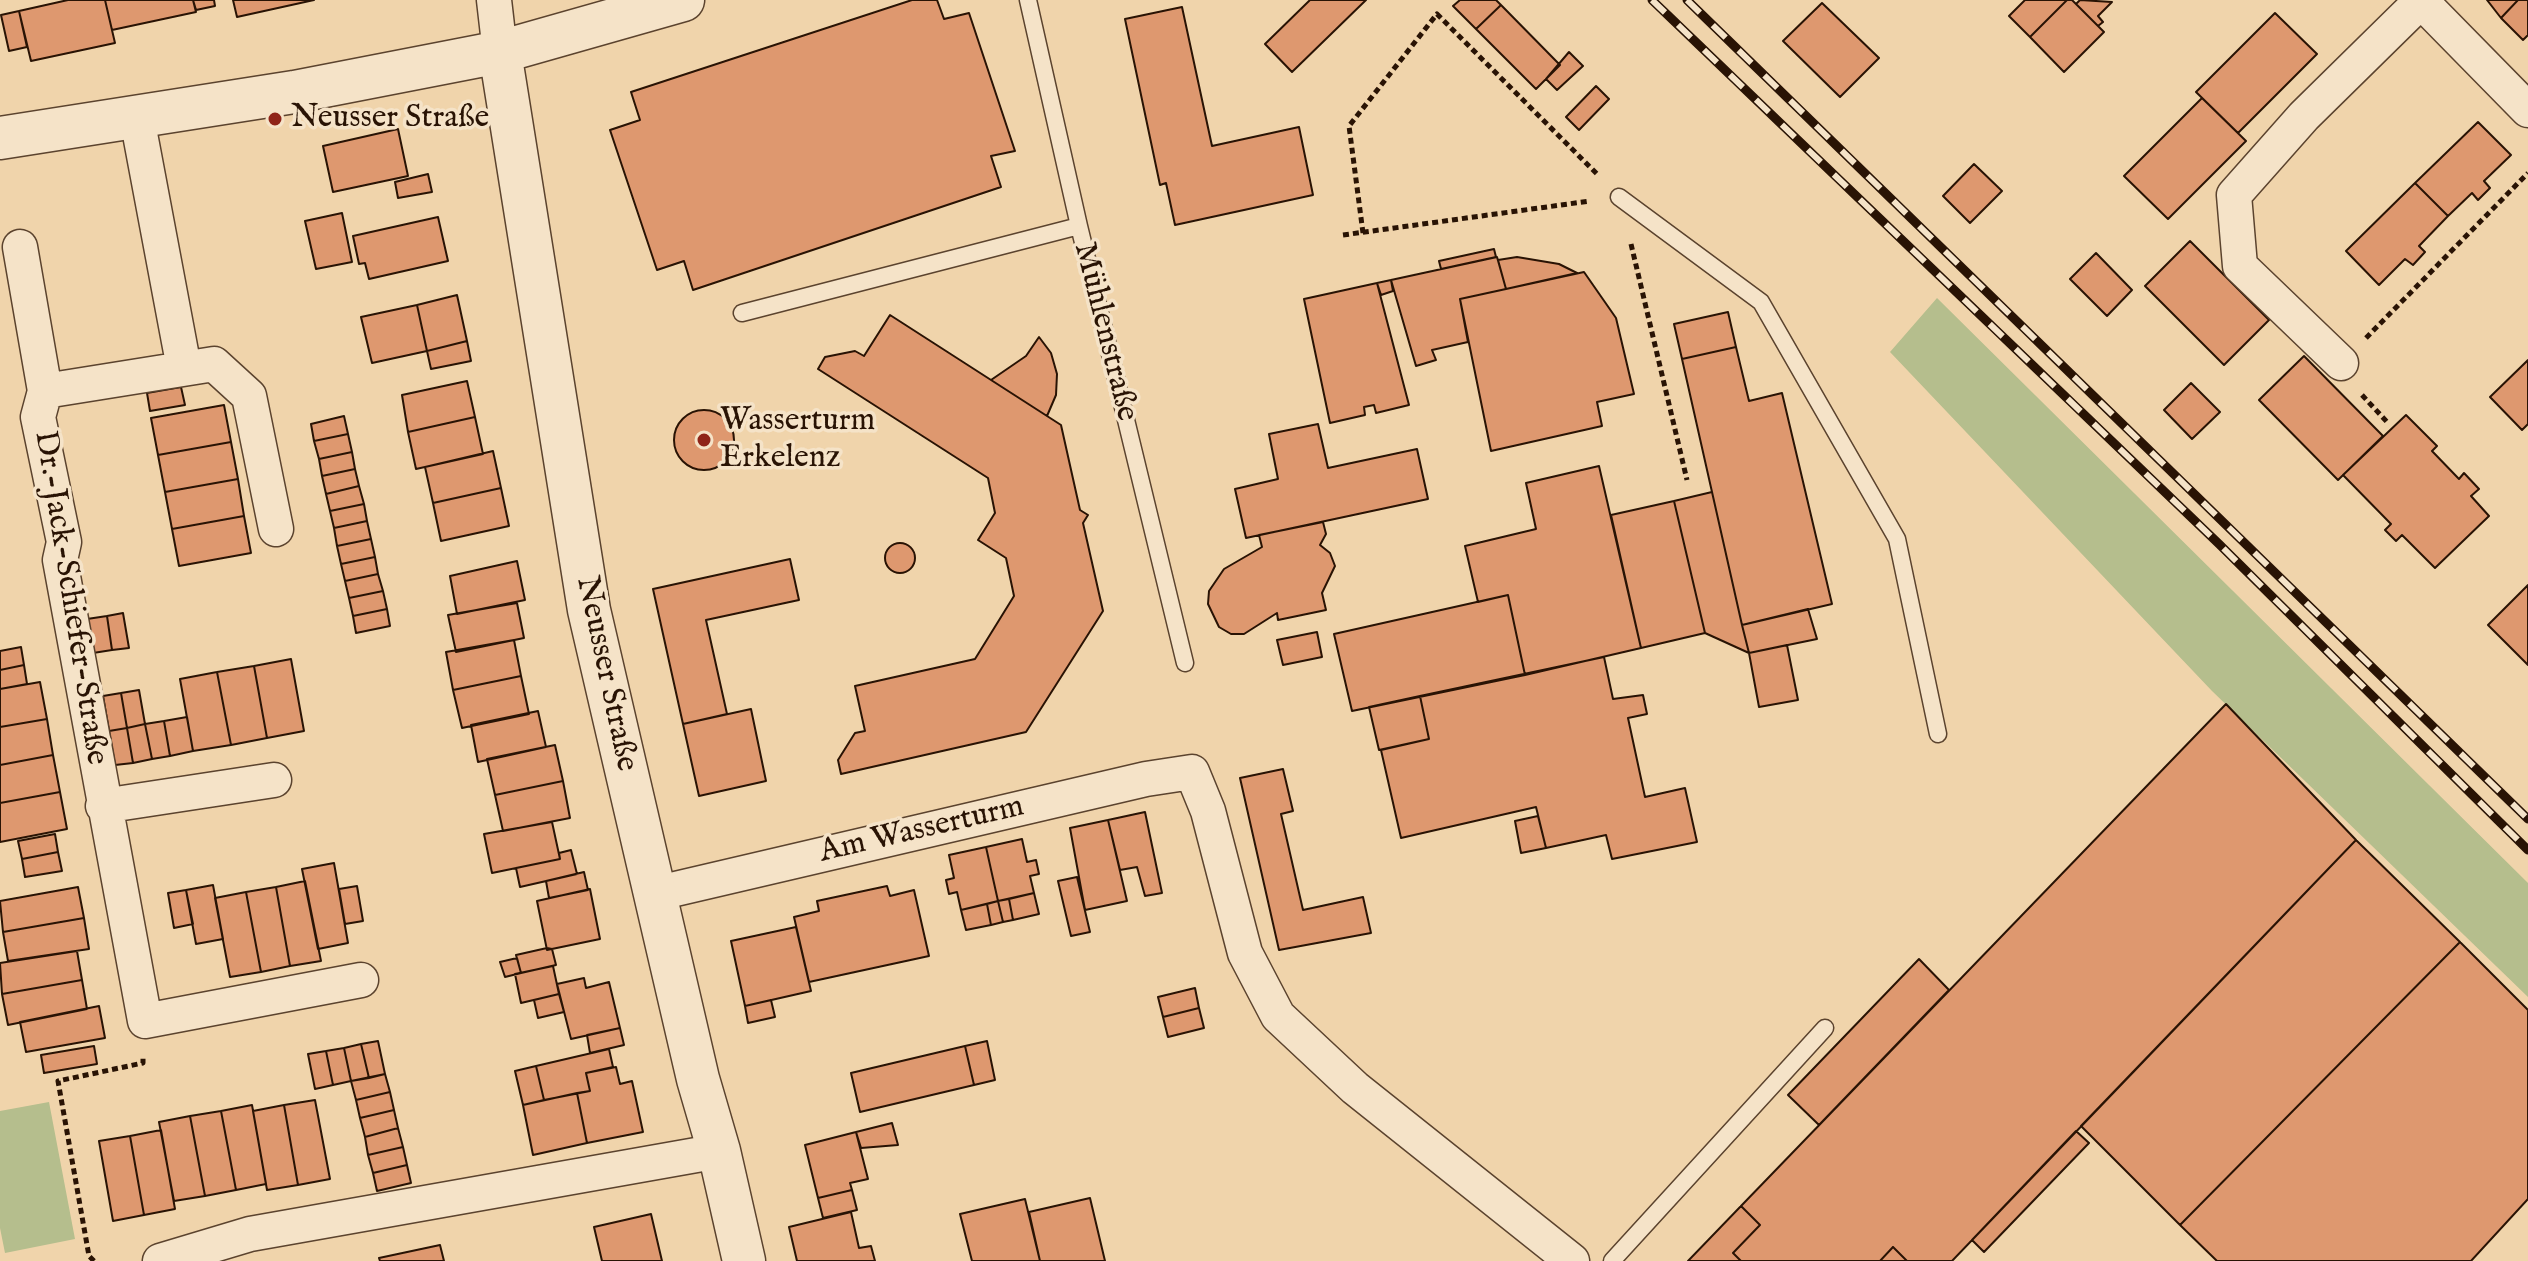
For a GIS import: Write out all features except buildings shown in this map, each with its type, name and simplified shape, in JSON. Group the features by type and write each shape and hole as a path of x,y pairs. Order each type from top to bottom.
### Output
{"street":[{"name":"Neusser Straße","path":"494,0 589,610 698,1079 719,1151 744,1261"},
{"path":"0,138 137,118 500,52 683,0"},
{"path":"2341,363 2240,266 2234,195 2304,116 2421,0 2528,110"},
{"path":"137,118 184,368"},
{"name":"Dr.-Jack-Schiefer-Straße","path":"20,247 45,391 38,417 64,542 60,560 145,1021"},
{"name":"Dr.-Jack-Schiefer-Straße","path":"45,391 214,364 249,396 276,529"},
{"name":"Am Wasserturm","path":"654,894 1146,779 1192,772 1208,811 1245,953 1278,1016 1355,1088 1572,1261"},
{"name":"Dr.-Jack-Schiefer-Straße","path":"103,806 274,780"},
{"path":"145,1021 361,980"},
{"path":"160,1261 250,1234 719,1151"}],"lane":[{"name":"Mühlenstraße","path":"1028,0 1079,226 1185,663"},
{"path":"1619,197 1761,302 1897,539 1938,734"},
{"path":"742,313 1079,226"},
{"path":"1612,1261 1825,1028"}],"path":[{"path":"1363,233 1349,126 1437,14 1619,197 1687,480"},
{"path":"2341,363 2528,173"},
{"path":"1343,235 1619,197"},
{"path":"94,1261 89,1256 58,1081 143,1063 145,1021"}],"green space":[{"path":"1937,298 2528,883 2528,997 2212,691 1890,352"},
{"path":"49,1102 75,1239 5,1253 0,1228 0,1111"}],"railway":[{"path":"1652,0 2219,544 2528,850"},
{"path":"1687,0 2528,819"}],"place":[{"name":"Neusser Straße","path":"275,119"},
{"name":"Wasserturm Erkelenz","path":"704,440"}]}
